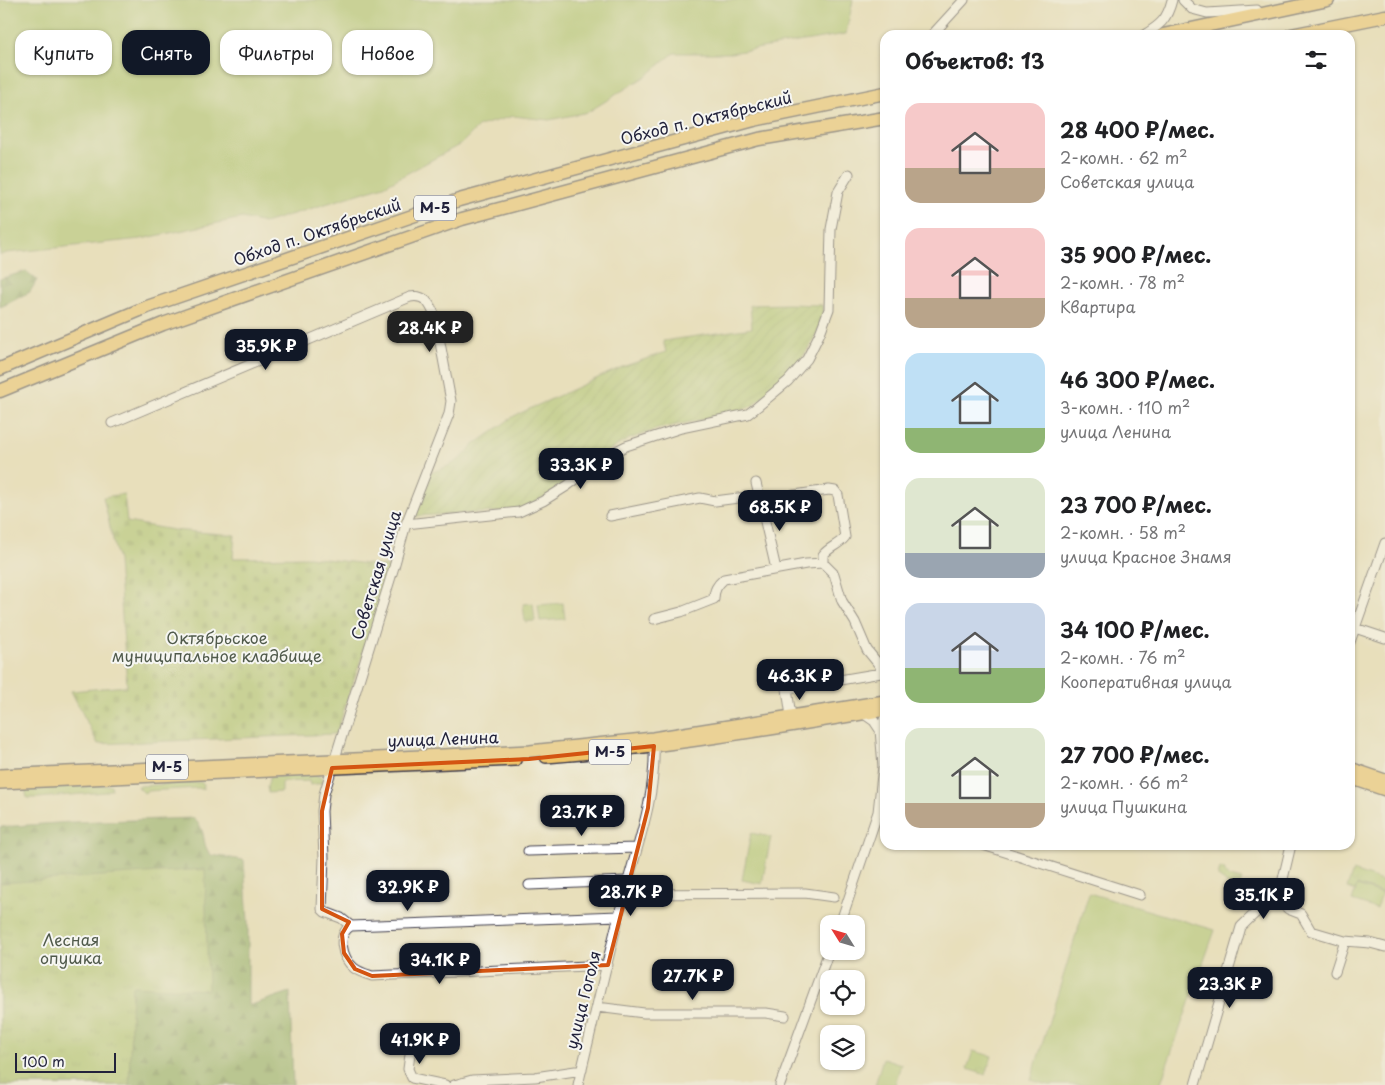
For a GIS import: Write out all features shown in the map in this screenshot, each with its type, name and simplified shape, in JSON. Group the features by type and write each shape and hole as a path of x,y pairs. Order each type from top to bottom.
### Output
{"highway":[{"path":"1185,30 1328,0"},
{"path":"1316,30 1385,16"},
{"name":"Обход п. Октябрьский","path":"0,369 147,308 459,200 754,120 880,94"},
{"name":"Обход п. Октябрьский","path":"0,391 163,324 462,219 759,140 880,119"}],"main road":[{"name":"улица Ленина","path":"0,783 333,764 576,747 653,738 880,702"},
{"name":"улица Ленина","path":"0,775 529,759 654,746 880,711"},
{"path":"1355,770 1385,780"},
{"path":"1355,780 1385,790"}],"street":[{"path":"937,30 964,0"},
{"path":"1152,30 1160,25 1169,12 1172,0"},
{"path":"1183,0 1192,9 1207,13 1282,9"},
{"path":"406,524 519,512 543,501 567,486 610,454 626,446 681,428 748,414 757,407 788,381 806,359 820,333 829,309 831,230 834,211 838,192 849,174"},
{"name":"Советская улица","path":"112,423 416,296 431,305 435,316 451,401 450,414 406,524 324,794 322,812 324,858 322,909 341,918 351,926"},
{"path":"756,483 776,569"},
{"path":"610,516 700,498 715,501 746,497 760,500 829,490 835,491 838,495 845,537 842,542 827,550 823,555 824,563 834,574 842,601 855,622 867,650 880,666"},
{"path":"1385,543 1355,628 1385,638"},
{"path":"654,619 714,599 714,593 718,584 724,579 806,564 824,563"},
{"path":"790,716 787,689 880,673"},
{"path":"864,714 874,721 880,730"},
{"name":"улица Гоголя","path":"578,1085 624,894 648,808 652,786 654,746"},
{"path":"843,915 880,816"},
{"path":"528,851 637,848"},
{"path":"998,850 1140,895"},
{"path":"1278,900 1290,850"},
{"path":"529,884 628,881"},
{"path":"624,894 805,893 834,897"},
{"path":"1278,900 1288,909 1301,914 1311,931 1345,941 1385,947"},
{"path":"1195,1085 1242,927 1268,903 1278,900"},
{"path":"608,965 372,976 355,969 349,963 344,953 342,934 345,929 351,926 619,916"},
{"path":"1335,972 1345,941"},
{"path":"780,1085 826,960"},
{"path":"597,1007 644,1013 766,1013 786,1016"},
{"path":"412,1033 408,1069 412,1078 445,1085"},
{"path":"454,1085 472,1080 535,1077 582,1070"}],"highlighted area":[{"path":"654,746 648,808 608,965 372,976 355,969 344,953 342,934 349,922 322,909 322,811 332,768 529,759"}],"green space":[{"path":"0,0 853,0 846,34 731,53 674,53 646,76 588,112 549,120 513,116 479,126 461,144 384,186 264,223 242,218 141,239 0,255"},
{"path":"26,271 37,280 30,292 0,307 0,279"},
{"path":"750,305 822,305 823,320 813,341 794,370 752,406 737,412 658,429 629,439 608,451 563,488 517,511 415,516 430,473 448,466 463,457 471,447 514,416 622,367 666,352 663,341 752,328"},
{"name":"Октябрьское муниципальное кладбище","path":"124,494 127,522 173,530 235,535 233,558 309,557 392,567 336,734 98,744 71,691 127,686 118,561 103,497"},
{"path":"533,603 535,621 525,622 523,604"},
{"path":"563,603 565,619 540,621 538,605"},
{"path":"314,774 322,778 322,783 310,785 309,781 282,782 282,792 268,793 267,786 270,777"},
{"path":"200,782 204,784 203,790 199,788 147,791 144,793 137,786"},
{"path":"111,785 112,789 105,792 38,798 27,798 25,789"},
{"path":"193,818 200,827 206,848 211,855 244,860 248,921 248,1006 290,992 293,1085 0,1085 0,827 71,822"},
{"path":"751,833 771,837 762,884 742,880"},
{"path":"1220,868 1224,869 1227,876 1242,880 1239,889 1231,887 1218,877"},
{"name":"Лесная опушка","path":"205,869 208,990 132,986 129,1085 0,1085 0,883"},
{"path":"1353,871 1385,882 1382,893 1357,885 1355,891 1347,888"},
{"path":"1357,886 1382,894 1377,909 1352,901"},
{"path":"1089,893 1215,930 1160,1085 1048,1085 1031,1080"},
{"path":"973,1051 992,1056 986,1075 967,1069"},
{"path":"883,1058 901,1064 895,1085 875,1085"}]}
